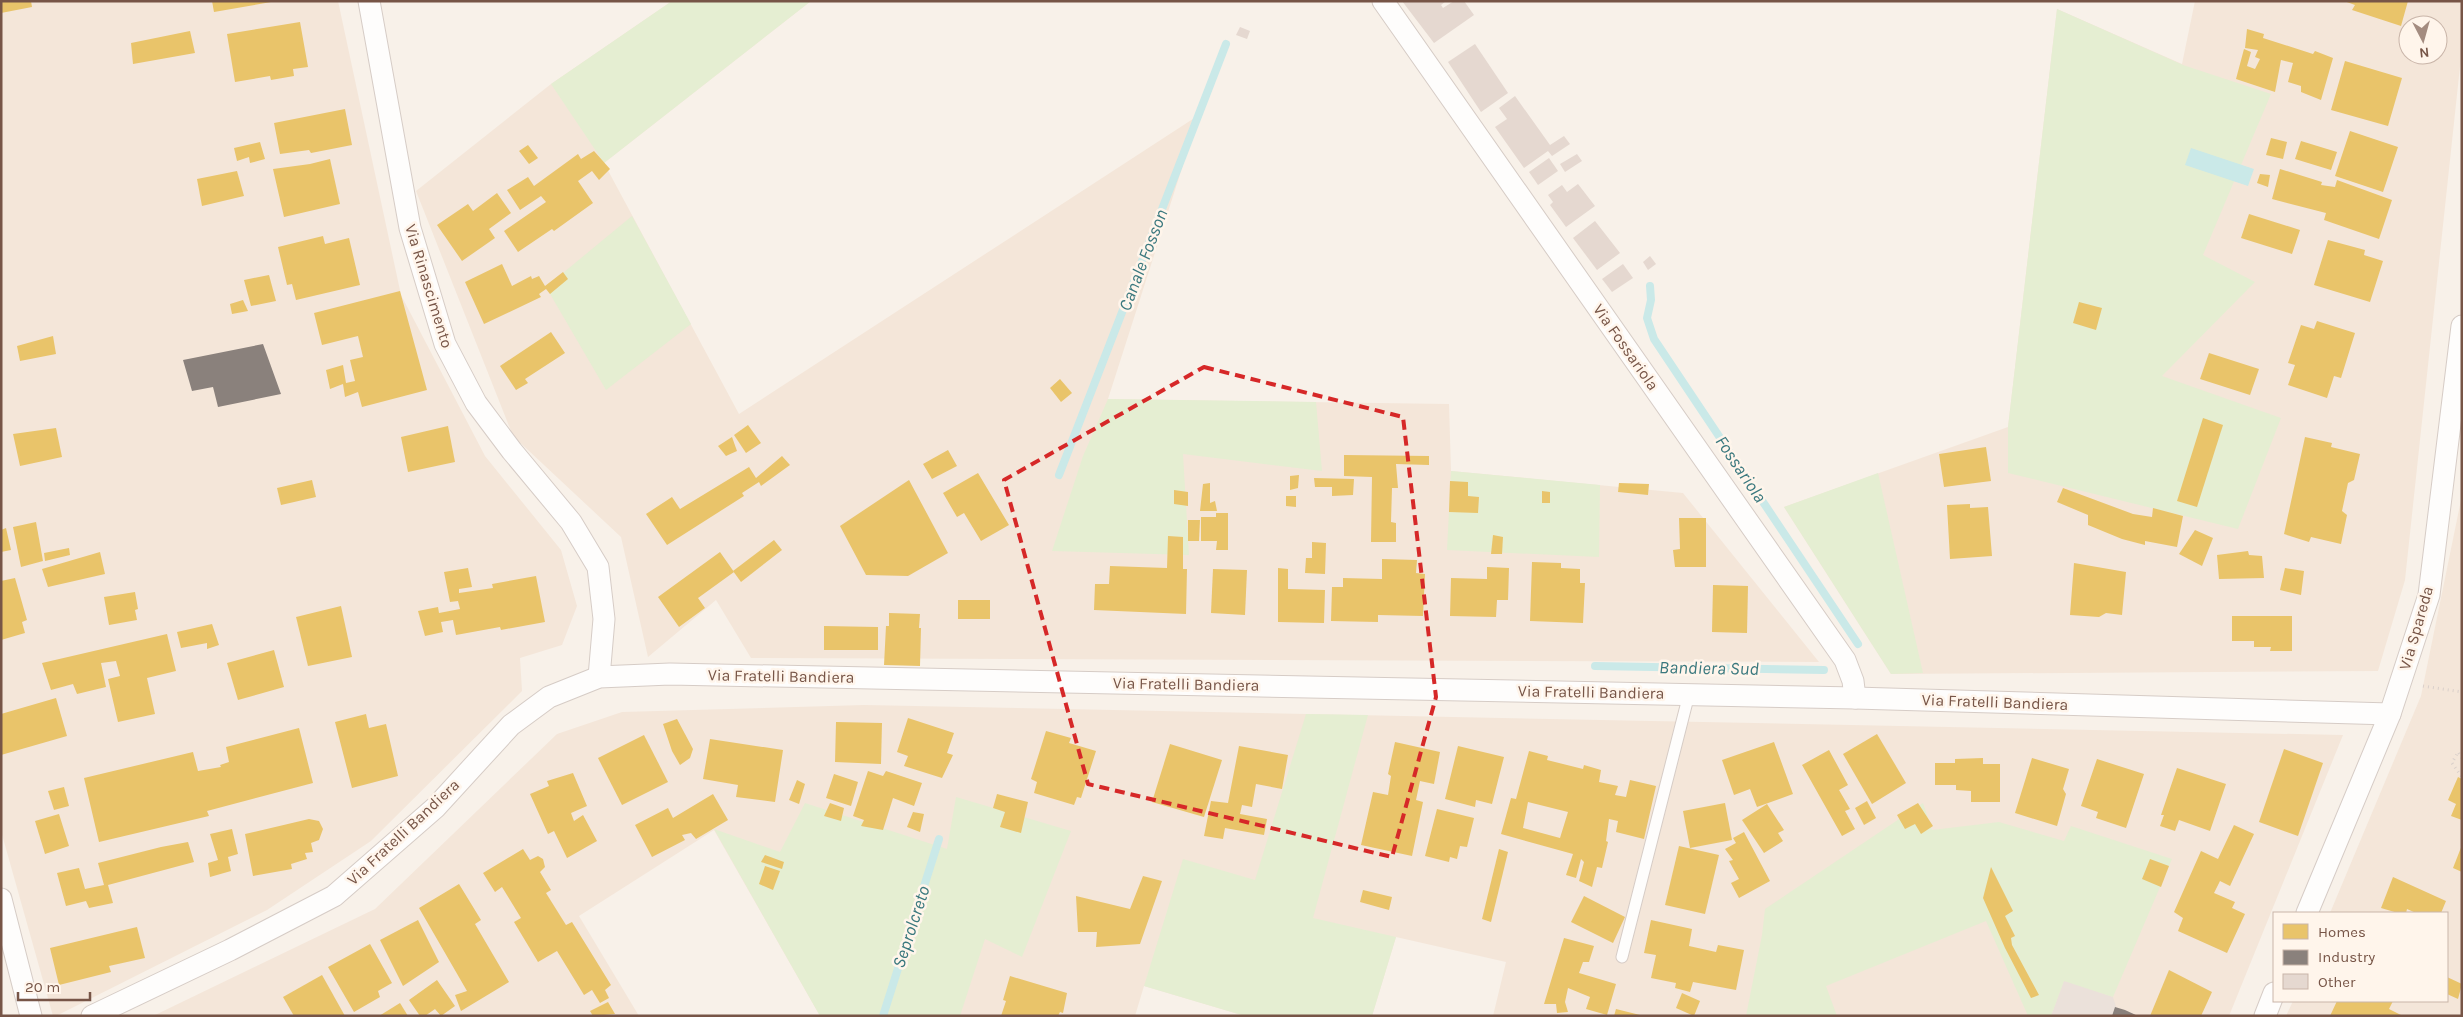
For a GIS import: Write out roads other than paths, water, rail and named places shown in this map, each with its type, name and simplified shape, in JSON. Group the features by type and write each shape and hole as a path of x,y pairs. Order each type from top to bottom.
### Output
{"street":[{"name":"Via Rinascimento","path":"369,1 410,228 445,344 476,403 512,452 572,522 598,567 604,619 599,677"},
{"name":"Via Fossariola","path":"1384,1 1846,660 1853,681 1854,698"},
{"name":"Via Spareda","path":"2307,912 2390,714 2428,595 2462,326"},
{"name":"Via Fratelli Bandiera","path":"92,1016 230,950 334,896 436,807 511,725 549,697 599,677 670,674 1689,694 2390,714"},
{"path":"1,899 31,1016"},
{"path":"2265,1016 2273,996"}],"lane":[{"path":"1622,957 1689,694"}],"water":[{"path":"2191,148 2254,169 2248,186 2185,165"}],"waterway":[{"name":"Canale Fosson","path":"1059,475 1226,44"},
{"name":"Fossariola","path":"1650,286 1651,300 1647,318 1654,339 1858,644"},
{"name":"Bandiera Sud","path":"1595,666 1824,670"},
{"name":"Seprolcreto","path":"883,1016 939,839"}]}
